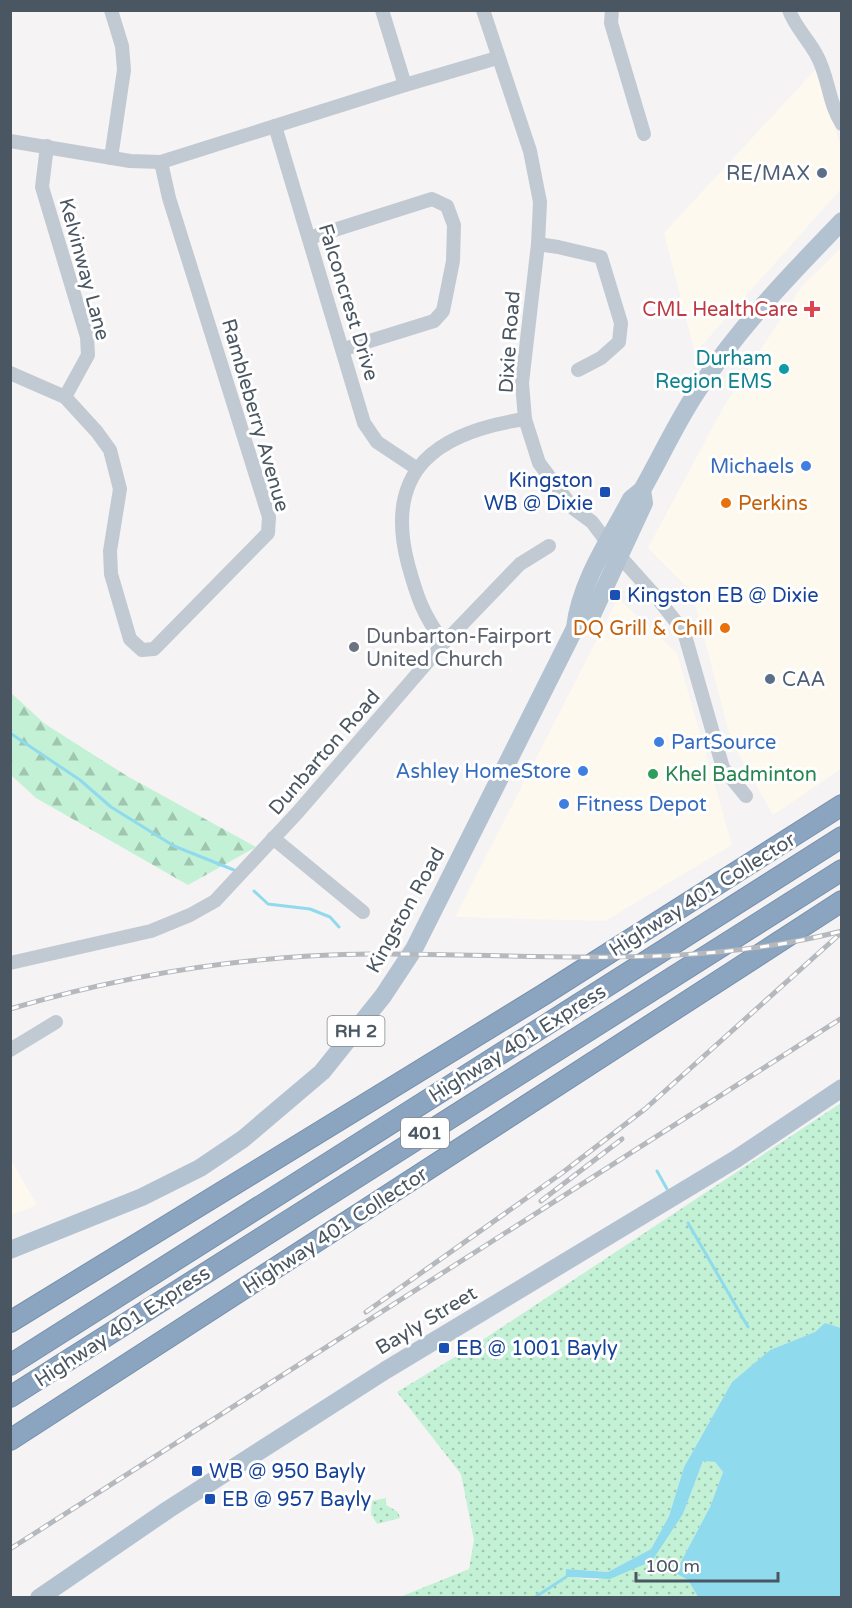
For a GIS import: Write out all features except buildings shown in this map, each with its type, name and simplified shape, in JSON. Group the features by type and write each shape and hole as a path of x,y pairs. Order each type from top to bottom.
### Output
{"highway":[{"name":"Highway 401 Collector","path":"10,1322 543,995 842,805"},
{"name":"Highway 401 Express","path":"10,1365 842,837"},
{"name":"Highway 401 Express","path":"10,1397 842,870"},
{"name":"Highway 401 Collector","path":"10,1440 842,901"}],"main road":[{"name":"Kingston Road","path":"10,1250 142,1197 200,1168 243,1139 322,1072 377,1004 414,949 575,628 577,612 612,548 631,499 642,490 697,391 729,346 769,297 842,221"},
{"name":"Bayly Street","path":"39,1598 169,1509 386,1370 736,1159 842,1088"}],"street":[{"path":"111,10 122,46 124,70 111,158"},
{"path":"382,10 405,85"},
{"name":"Dixie Road","path":"483,10 497,58 530,151 540,202 538,244 522,383 525,418 539,463 573,508 592,522 684,632 723,768 746,796"},
{"path":"612,10 611,23 644,134"},
{"path":"789,10 792,20 816,53 823,68 836,114 842,124"},
{"path":"10,141 130,161 160,162 497,58"},
{"name":"Falconcrest Drive","path":"275,126 344,349 364,423 377,442 416,468"},
{"name":"Kelvinway Lane","path":"47,146 42,187 87,337 88,355 65,397"},
{"name":"Rambleberry Avenue","path":"10,374 65,397 110,450 120,489 110,551 111,574 130,639 142,650 154,649 268,533 269,517 169,198 160,162"},
{"path":"309,238 432,199 447,206 454,225 453,261 443,311 434,321 344,349"},
{"path":"538,244 601,257 621,323 619,342 601,358 578,370"},
{"path":"444,643 419,604 402,537 401,512 406,491 416,468 442,445 507,421 525,418"},
{"name":"Dunbarton Road","path":"10,963 152,931 215,901 444,643 520,564 549,546"},
{"path":"273,838 363,912"},
{"path":"10,1050 56,1022"}],"shaded area":[{"path":"816,69 841,147 841,189 695,353 664,233"},
{"path":"841,248 841,769 773,815 731,740 692,592 648,548 724,406 802,286"},
{"path":"618,598 677,653 732,845 605,921 455,917"},
{"path":"10,1158 37,1205 11,1215 10,1215"}],"green space":[{"path":"10,692 45,724 127,776 256,847 188,885 36,798 11,775"},
{"path":"841,1103 841,1328 825,1324 815,1332 770,1350 732,1382 684,1467 669,1516 651,1549 608,1572 566,1569 566,1577 597,1580 652,1561 683,1514 703,1461 715,1462 723,1472 710,1507 675,1573 688,1580 698,1597 400,1597 469,1569 474,1540 461,1474 397,1392 478,1343"},
{"path":"386,1498 386,1505 398,1512 400,1518 377,1524 371,1514 372,1501"}],"water":[{"path":"825,1323 841,1328 841,1597 698,1597 688,1580 675,1573 710,1507 723,1472 715,1462 703,1461 683,1514 652,1561 610,1579 566,1577 566,1569 608,1572 651,1549 669,1516 684,1467 732,1382 770,1350 815,1332"}],"waterway":[{"path":"10,733 80,780 111,807 174,846 234,870"},
{"path":"254,891 268,904 310,909 330,917 339,927"},
{"path":"657,1171 667,1189"},
{"path":"688,1223 748,1327"},
{"path":"534,1598 566,1577"}],"railway":[{"path":"10,1009 144,976 280,958 372,954 667,956 784,943 842,931"},
{"path":"366,1312 562,1173 645,1109 841,933"},
{"path":"10,1549 842,1018"},
{"path":"541,1201 622,1139"}],"place":[{"name":"RE/MAX","path":"822,173"},
{"name":"CML HealthCare","path":"812,309"},
{"name":"Durham Region EMS","path":"784,369"},
{"name":"Michaels","path":"806,466"},
{"name":"Kingston WB @ Dixie","path":"605,492"},
{"name":"Perkins","path":"726,503"},
{"name":"Kingston EB @ Dixie","path":"615,595"},
{"name":"DQ Grill & Chill","path":"725,628"},
{"name":"Dunbarton-Fairport United Church","path":"354,647"},
{"name":"CAA","path":"770,679"},
{"name":"PartSource","path":"659,742"},
{"name":"Ashley HomeStore","path":"583,771"},
{"name":"Khel Badminton","path":"653,774"},
{"name":"Fitness Depot","path":"564,804"},
{"name":"EB @ 1001 Bayly","path":"444,1348"},
{"name":"WB @ 950 Bayly","path":"197,1471"},
{"name":"EB @ 957 Bayly","path":"210,1499"}]}
